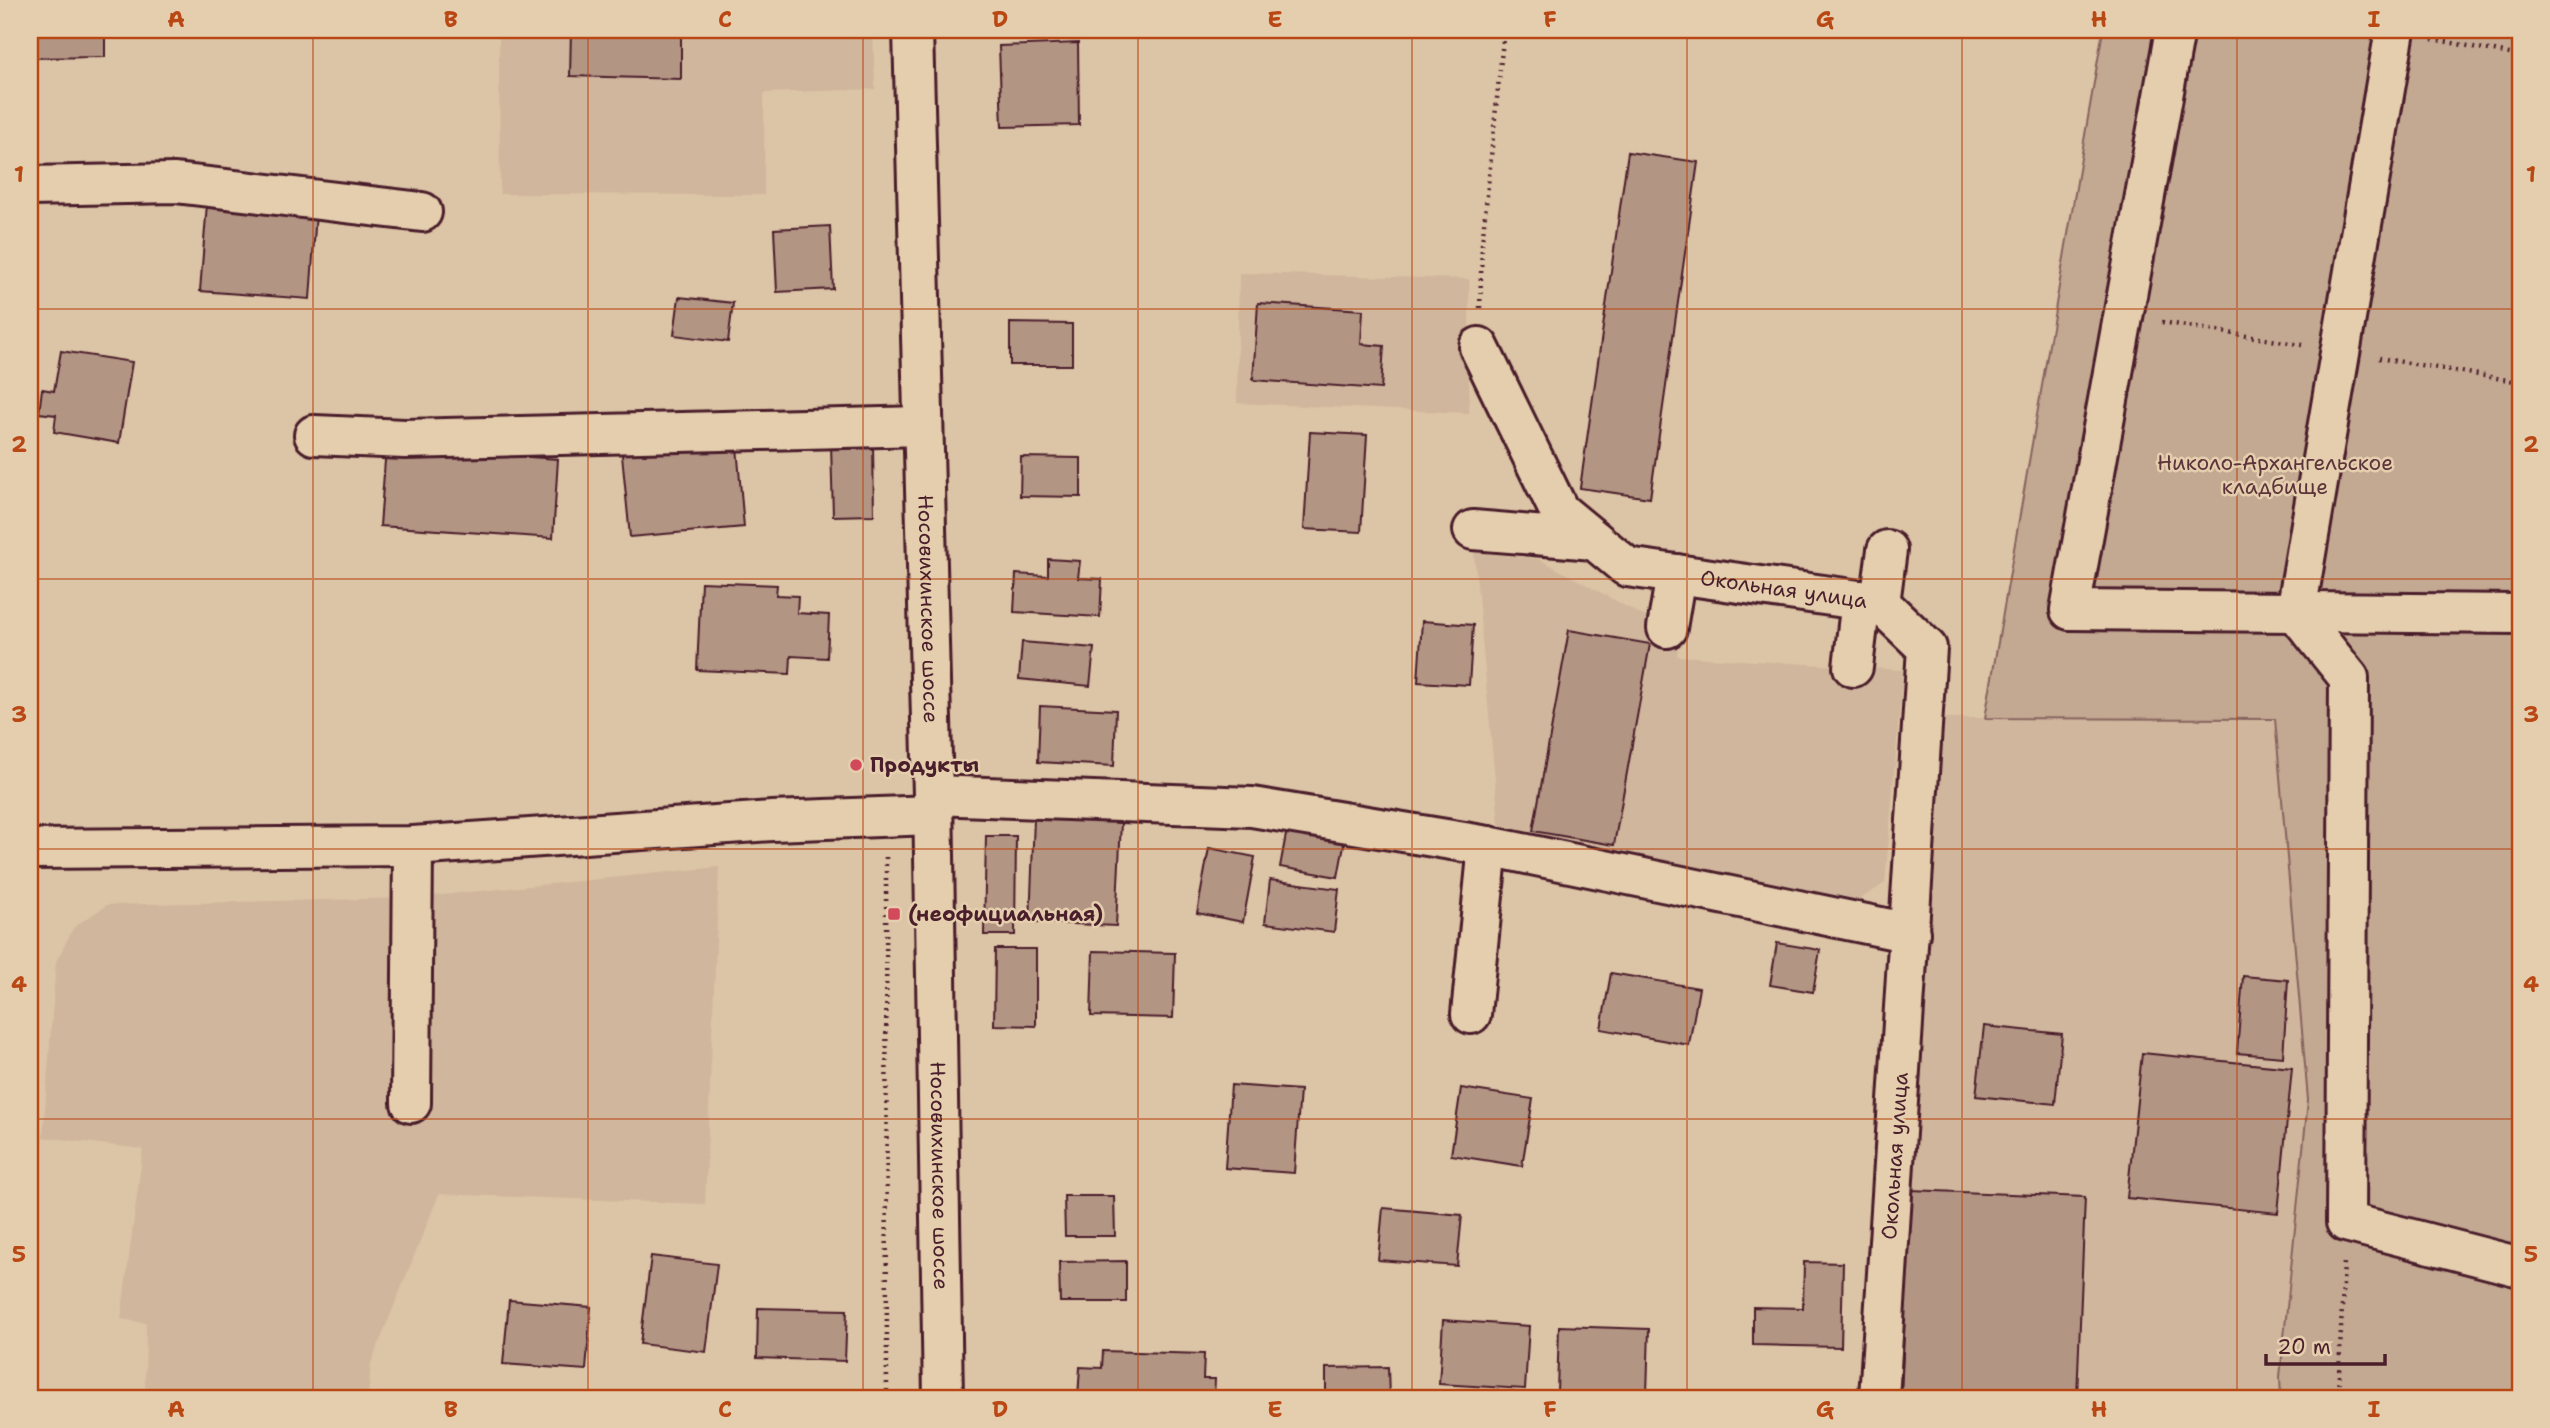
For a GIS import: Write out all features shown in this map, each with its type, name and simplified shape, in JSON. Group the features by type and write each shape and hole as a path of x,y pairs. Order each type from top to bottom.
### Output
{"main road":[{"name":"Носовихинское шоссе","path":"913,30 933,805 943,1398"},
{"path":"2175,30 2070,610 2520,614"},
{"path":"2395,31 2296,612 2349,678 2346,1222 2520,1267"},
{"path":"30,187 175,183 422,212"},
{"name":"Окольная улица","path":"1479,347 1487,399 1535,463 1559,511 1627,567 1870,602 1927,648 1879,1398"},
{"path":"1535,463 1538,425"},
{"path":"314,435 430,439 923,426"},
{"path":"1473,530 1594,540"},
{"path":"1853,667 1887,550"},
{"path":"1667,628 1676,574"},
{"path":"30,849 412,846 772,821 886,817 933,805 1252,807 1488,846 1910,933"},
{"path":"411,1103 412,846"},
{"path":"1471,1014 1488,846"},
{"path":"1866,896 1910,933"}],"path":[{"path":"1479,347 1482,244 1504,30"},
{"path":"2395,31 2520,56"},
{"path":"886,817 887,1398"},
{"path":"2338,1398 2346,1222"}],"shaded area":[{"path":"499,30 873,30 875,89 764,93 764,195 500,194"},
{"path":"1239,273 1469,279 1469,413 1237,403"},
{"path":"1474,552 1539,559 1680,636 1677,656 1903,670 1885,883 1846,908 1500,834"},
{"path":"1941,718 2276,719 2308,1100 2280,1377 2281,1398 1892,1398"},
{"path":"719,867 705,1204 439,1194 371,1363 368,1398 145,1398 146,1323 121,1319 143,1149 43,1137 56,962 74,927 107,905 412,898"}],"green space":[{"name":"Николо-Архангельское кладбище","path":"2103,30 2520,30 2520,1398 2281,1398 2280,1377 2308,1100 2275,719 1985,718"}],"building":[{"path":"30,30 105,30 105,57 30,58"},
{"path":"571,30 681,30 681,79 570,76"},
{"path":"1078,43 1079,125 1002,127 999,46"},
{"path":"1628,152 1698,162 1650,498 1580,488"},
{"path":"208,191 317,199 310,299 200,291"},
{"path":"830,226 833,289 777,292 774,229"},
{"path":"679,297 733,303 728,342 674,335"},
{"path":"1258,303 1363,310 1361,344 1384,346 1381,389 1253,380"},
{"path":"1010,323 1072,324 1072,365 1010,365"},
{"path":"61,351 132,362 119,443 54,432 56,415 39,413 42,389 54,391"},
{"path":"1310,432 1367,435 1361,532 1304,529"},
{"path":"736,435 744,527 630,537 621,445"},
{"path":"873,443 874,515 833,516 831,444"},
{"path":"386,447 558,459 553,538 380,526"},
{"path":"1021,457 1081,458 1081,497 1020,496"},
{"path":"1048,559 1080,561 1078,578 1102,579 1100,617 1014,612 1016,574 1048,576"},
{"path":"701,582 777,585 776,595 798,596 797,613 829,615 827,658 791,656 790,674 697,670"},
{"path":"1422,621 1473,625 1469,685 1418,682"},
{"path":"1569,630 1650,644 1614,845 1533,831"},
{"path":"1022,642 1094,648 1090,686 1019,679"},
{"path":"1040,706 1116,710 1114,766 1038,762"},
{"path":"1290,813 1348,823 1338,877 1280,867"},
{"path":"1034,818 1121,822 1116,926 1030,922"},
{"path":"986,836 1016,836 1015,935 984,935"},
{"path":"1209,848 1255,857 1243,922 1197,913"},
{"path":"1270,880 1339,889 1334,932 1265,923"},
{"path":"1777,943 1820,950 1813,992 1770,985"},
{"path":"995,949 1036,949 1036,1026 994,1025"},
{"path":"1093,951 1175,953 1173,1018 1091,1016"},
{"path":"1611,973 1699,988 1689,1045 1601,1029"},
{"path":"2243,976 2288,980 2283,1057 2237,1053"},
{"path":"1984,1026 2062,1034 2055,1104 1976,1096"},
{"path":"2142,1053 2292,1068 2278,1213 2127,1198"},
{"path":"1231,1085 1300,1090 1294,1173 1225,1168"},
{"path":"1461,1088 1533,1099 1522,1166 1451,1155"},
{"path":"1910,1190 2085,1197 2077,1398 1901,1398"},
{"path":"1064,1196 1114,1196 1115,1236 1065,1236"},
{"path":"1383,1208 1462,1215 1457,1266 1378,1260"},
{"path":"651,1256 717,1264 706,1352 640,1344"},
{"path":"1126,1261 1126,1302 1060,1302 1059,1262"},
{"path":"1804,1262 1843,1263 1841,1347 1753,1345 1753,1307 1803,1308"},
{"path":"509,1300 591,1307 586,1370 503,1364"},
{"path":"758,1308 847,1310 845,1361 757,1358"},
{"path":"1443,1320 1529,1326 1525,1389 1439,1384"},
{"path":"1559,1326 1649,1329 1647,1394 1557,1392"},
{"path":"1103,1351 1204,1354 1203,1379 1215,1379 1214,1398 1078,1398 1080,1367 1102,1368"},
{"path":"1388,1367 1389,1398 1326,1398 1326,1368"}],"place":[{"name":"Продукты","path":"856,765"},
{"name":"(неофициальная)","path":"894,914"}]}
